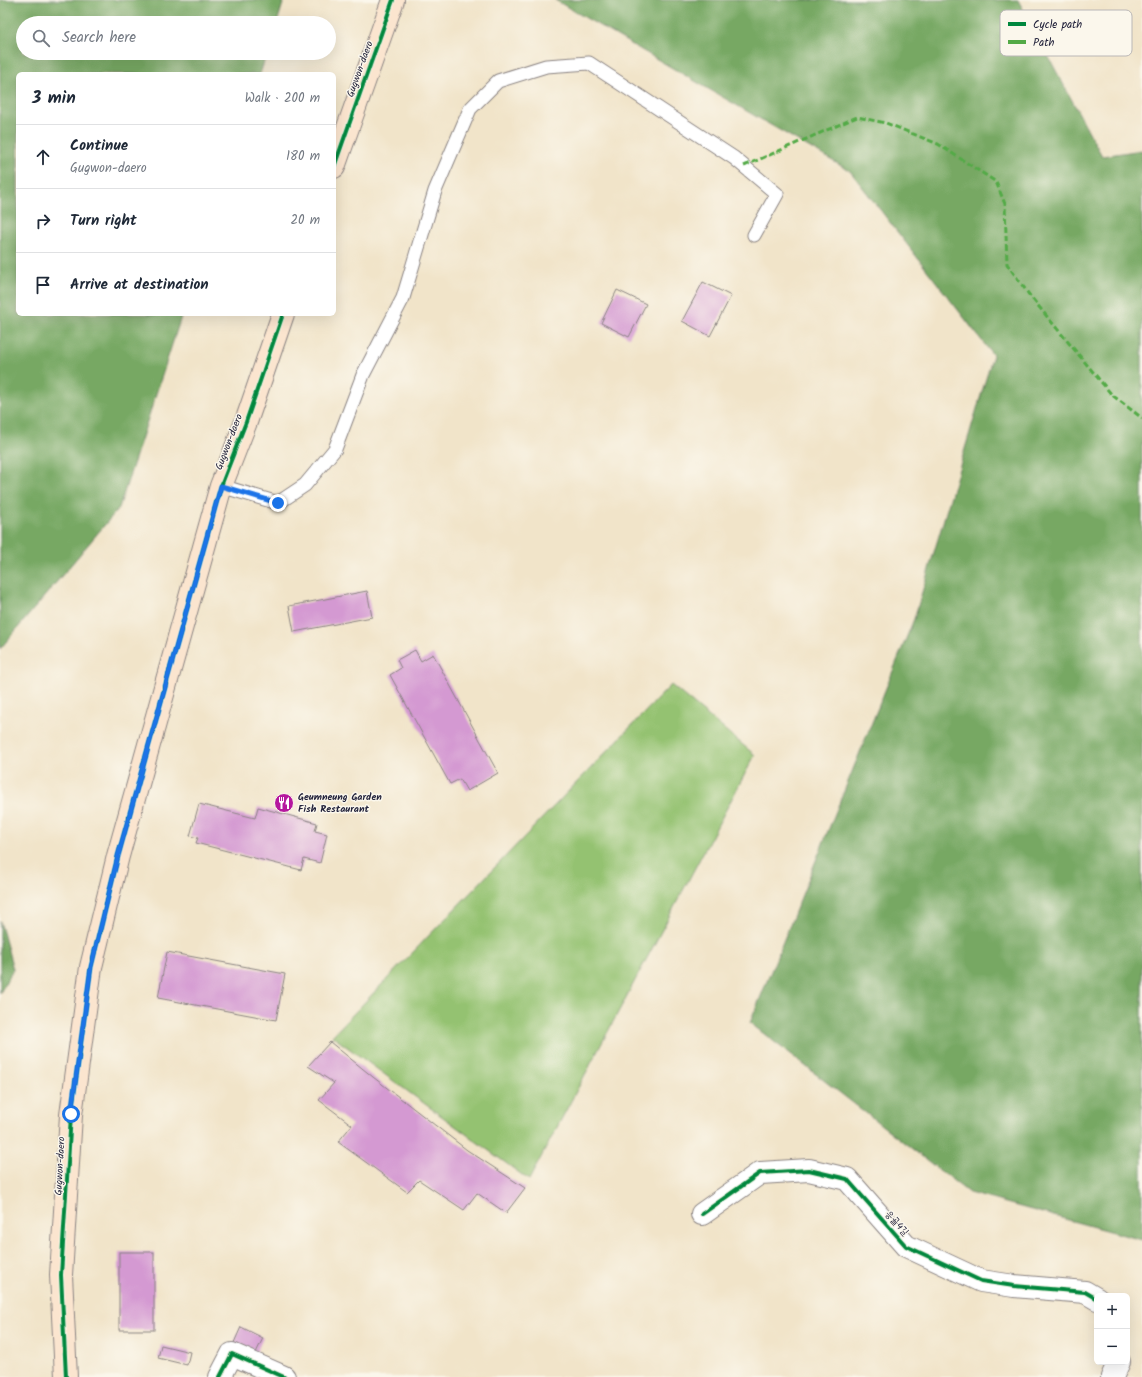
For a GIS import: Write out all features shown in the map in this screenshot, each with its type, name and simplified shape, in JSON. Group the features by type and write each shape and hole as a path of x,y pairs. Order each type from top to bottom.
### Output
{"street":[{"name":"Gugwon-daero","path":"336,161 393,0"},
{"name":"Gugwon-daero","path":"66,1377 61,1275 71,1114 91,967 118,856 221,486 246,422 282,316"},
{"name":"응골4길","path":"702,1214 760,1173 810,1170 847,1179 906,1246 981,1281 1014,1286 1085,1292 1094,1297"},
{"path":"220,1377 232,1354 284,1377"},
{"path":"1112,1377 1118,1365"}],"lane":[{"path":"221,486 278,503 305,485 335,449 363,375 403,298 435,191 470,109 498,81 546,66 590,63 734,158 777,194 754,235"}],"green space":[{"path":"0,0 284,0 279,16 16,16 16,60 265,60 261,72 16,72 16,316 181,316 119,508 0,649"},
{"path":"555,0 1018,0 1023,10 1000,10 1000,56 1048,56 1102,156 1142,150 1142,1240 969,1193 750,1023 914,619 993,355 850,171"},
{"path":"671,685 755,755 529,1180 332,1036"},
{"path":"0,921 13,969 0,993"}],"building":[{"path":"703,282 731,296 710,336 682,321"},
{"path":"617,290 646,304 629,337 601,323"},
{"path":"367,591 372,617 294,632 289,606"},
{"path":"415,650 421,661 433,654 498,773 467,791 460,779 450,784 390,675 401,668 397,660"},
{"path":"199,804 255,818 258,807 317,823 315,831 327,834 320,863 304,859 301,870 196,843 198,838 190,836"},
{"path":"167,952 285,974 276,1020 158,998"},
{"path":"330,1042 467,1150 525,1188 506,1213 477,1193 464,1210 419,1180 407,1192 338,1142 352,1125 319,1100 334,1083 308,1066"},
{"path":"119,1252 154,1252 154,1330 119,1330"},
{"path":"241,1327 263,1338 255,1355 233,1345"},
{"path":"161,1345 190,1352 187,1365 158,1358"}],"marked path":[{"path":"744,166 857,117 886,123 938,144 996,182 1005,204 1007,264 1030,296 1112,395 1142,418"}],"cycle path":[{"path":"336,161 393,0"},
{"path":"66,1377 61,1275 71,1115 91,967 118,856 221,486 246,422 282,316"},
{"path":"702,1214 760,1173 809,1170 847,1179 906,1246 981,1281 1014,1286 1085,1292 1094,1297"},
{"path":"220,1377 232,1354 284,1377"}],"place":[{"name":"Geumneung Garden Fish Restaurant","path":"284,803"}],"route":[{"path":"71,1114 91,967 118,856 221,486 278,503"}]}
